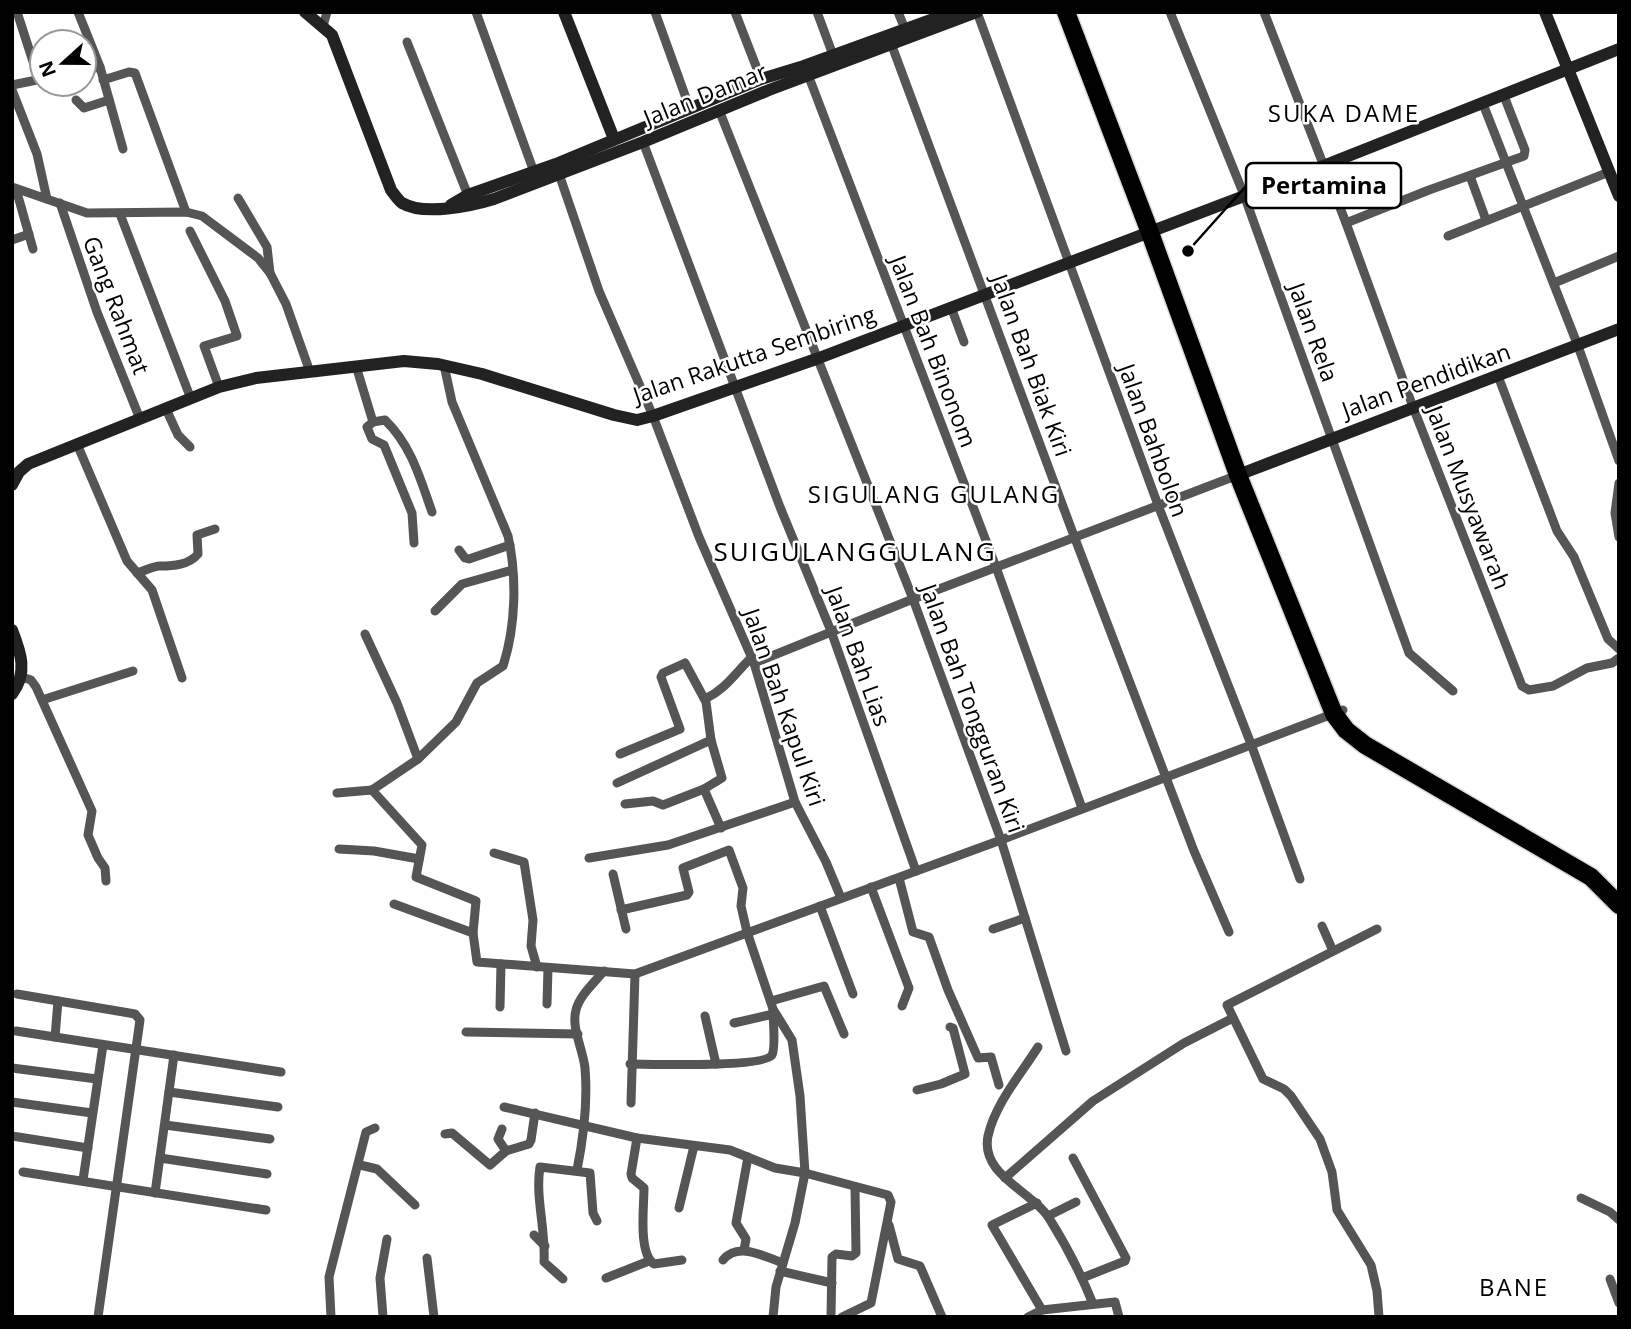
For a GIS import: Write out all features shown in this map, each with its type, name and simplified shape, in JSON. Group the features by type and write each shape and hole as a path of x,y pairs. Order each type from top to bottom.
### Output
{"highway":[{"path":"1066,12 1154,229"},
{"path":"1076,12 1244,472 1346,730 1365,745 1591,877 1619,905"},
{"path":"1339,712 1370,737 1597,868 1619,889"}],"street":[{"path":"17,12 28,43"},
{"path":"78,12 100,67 123,149"},
{"name":"Jalan Damar","path":"305,12 332,35 391,190 401,202 422,209 448,208 470,200 761,79 806,71 833,55 892,46 977,12"},
{"path":"323,26 327,12"},
{"path":"476,12 534,172"},
{"path":"564,12 614,139"},
{"path":"655,12 690,109"},
{"path":"736,12 761,79"},
{"path":"817,12 833,55"},
{"path":"898,12 905,29"},
{"name":"Jalan Damar","path":"470,200 559,174 643,142 806,71 862,51 905,29 953,12"},
{"name":"Jalan Bahbolon","path":"977,12 1157,505 1251,744 1300,879"},
{"name":"Jalan Rela","path":"1170,12 1244,195 1409,653 1453,691"},
{"name":"Jalan Musyawarah","path":"1264,12 1346,223 1413,407 1520,680 1526,689 1545,688 1587,668 1612,663 1619,658"},
{"path":"1545,12 1619,196"},
{"path":"407,42 470,200"},
{"name":"Jalan Bah Biak Kiri","path":"892,46 1074,536 1195,851 1229,932"},
{"name":"Jalan Rakutta Sembiring","path":"13,480 29,464 219,387 256,378 404,361 444,365 482,374 614,415 637,420 653,416 819,358 1323,166 1619,49"},
{"name":"Jalan Bah Binonom","path":"806,71 996,567 1082,808"},
{"path":"103,80 129,72 135,74 186,212"},
{"path":"12,87 37,154 47,199"},
{"path":"1346,223 1521,159 1525,150 1504,96"},
{"path":"76,100 84,108 109,100"},
{"path":"1483,104 1554,283 1619,461"},
{"name":"Jalan Bah Tongguran Kiri","path":"719,110 913,599 1002,841 1066,1051"},
{"name":"Jalan Bah Lias","path":"643,142 780,506 831,631 916,872"},
{"path":"1448,236 1609,172"},
{"name":"Jalan Bah Kapul Kiri","path":"559,174 599,291 653,416 699,537 753,660 795,802 841,898"},
{"path":"1470,176 1486,220"},
{"path":"14,188 86,213 186,212 202,216 258,258 270,273 286,304 310,372"},
{"path":"14,188 33,249"},
{"path":"238,198 267,247 271,261 270,273"},
{"name":"Gang Rahmat","path":"60,203 97,312 141,419"},
{"path":"120,214 191,399"},
{"path":"190,231 225,301 237,336 204,346 219,387"},
{"path":"12,240 29,234"},
{"path":"1554,283 1619,256"},
{"path":"951,307 964,342"},
{"name":"Jalan Pendidikan","path":"753,660 1619,329"},
{"path":"337,793 372,790 418,759 456,722 477,683 503,666 511,623 510,545 504,521 453,405 444,365"},
{"path":"356,366 373,422"},
{"path":"1498,376 1557,531 1574,557 1608,639 1619,649"},
{"path":"166,409 178,435 190,447"},
{"path":"414,543 413,517 384,445 372,439 366,427 373,422 385,420 402,439 416,464 432,512"},
{"path":"77,444 127,561 152,590 182,678"},
{"path":"1619,483 1615,513 1619,537"},
{"path":"137,573 159,566 170,568 194,558 198,554 197,536 215,529"},
{"path":"459,550 469,559 510,545"},
{"path":"435,611 462,584 512,570"},
{"path":"12,630 21,655 22,677 12,694"},
{"path":"365,634 396,700 418,759"},
{"path":"705,699 716,694 753,660"},
{"path":"620,754 680,729 661,677 663,673 685,663 705,699 711,740 722,778 704,789 663,805 653,801 625,804"},
{"path":"42,700 133,671"},
{"path":"22,677 34,683 92,811 88,835 105,868 106,881"},
{"path":"372,790 422,845 415,873 417,878 476,901 473,933 476,961 635,974 1002,841 1082,808 1339,712"},
{"path":"617,783 711,740"},
{"path":"704,789 721,828"},
{"path":"589,859 663,847 795,802"},
{"path":"339,849 373,851 419,859"},
{"path":"621,910 687,895 689,892 683,867 729,850 743,888 741,906 747,932 772,1008 791,1036 796,1054 805,1173 773,1317"},
{"path":"494,853 524,862 533,920 531,946 537,967"},
{"path":"613,874 626,929"},
{"path":"899,878 913,932 929,937 948,990 980,1059"},
{"path":"871,887 909,988 902,1006"},
{"path":"394,904 473,933"},
{"path":"820,906 853,994"},
{"path":"993,929 1025,918"},
{"path":"1322,926 1333,951"},
{"path":"1377,929 1228,1003 1264,1079 1284,1089 1291,1096 1320,1139 1332,1172 1340,1216 1371,1265 1379,1317"},
{"path":"500,1007 501,964"},
{"path":"547,1004 548,968"},
{"path":"577,1170 586,1125 586,1085 585,1067 574,1018 577,1006 604,971"},
{"path":"631,1103 630,1064 635,974"},
{"path":"734,1023 824,986 844,1034"},
{"path":"17,994 135,1014 140,1020 98,1317"},
{"path":"55,1037 58,1001"},
{"path":"630,1064 762,1061 772,1055 772,1008"},
{"path":"705,1016 716,1064"},
{"path":"1005,1178 1093,1101 1184,1043 1233,1018"},
{"path":"917,1090 963,1075 965,1072 953,1028 950,1027"},
{"path":"16,1031 281,1072"},
{"path":"466,1032 578,1034"},
{"path":"82,1180 103,1045"},
{"path":"1038,1047 994,1119 988,1137 991,1157 1005,1178 1037,1203 1048,1216 1083,1278 1093,1304"},
{"path":"155,1193 174,1055"},
{"path":"964,1069 972,1067 980,1059 991,1057 999,1085"},
{"path":"12,1068 97,1079"},
{"path":"169,1092 278,1107"},
{"path":"12,1102 92,1113"},
{"path":"505,1107 637,1138 730,1150 775,1168 805,1173 888,1195 891,1202 888,1222 871,1303 842,1317"},
{"path":"445,1134 452,1133 489,1165 506,1151 529,1144 535,1112"},
{"path":"165,1125 270,1139"},
{"path":"331,1317 329,1277 338,1235 360,1165 366,1132 375,1128"},
{"path":"502,1129 498,1139 506,1151"},
{"path":"12,1136 88,1148"},
{"path":"637,1138 632,1176 644,1188 643,1242 649,1261 654,1264 682,1260"},
{"path":"679,1208 694,1146"},
{"path":"744,1250 746,1239 736,1223 748,1157"},
{"path":"160,1158 267,1174"},
{"path":"1073,1158 1126,1258 1125,1261 1083,1278"},
{"path":"360,1165 377,1169 415,1205"},
{"path":"563,1279 545,1264 538,1185 540,1167 589,1172 593,1213 597,1221"},
{"path":"23,1172 266,1210"},
{"path":"831,1317 832,1257 836,1254 852,1256 856,1253 855,1186"},
{"path":"1581,1198 1610,1212 1619,1220"},
{"path":"1048,1216 1076,1202"},
{"path":"1037,1203 992,1225 1042,1310"},
{"path":"888,1222 897,1256 901,1261 920,1266 942,1317"},
{"path":"534,1235 545,1247"},
{"path":"383,1317 380,1278 387,1239"},
{"path":"723,1260 731,1252 744,1250 782,1267 832,1283"},
{"path":"427,1258 434,1317"},
{"path":"606,1278 649,1261"},
{"path":"1610,1279 1619,1303"},
{"path":"1028,1317 1042,1310 1115,1302 1119,1317"}],"place":[{"name":"Pertamina","path":"1188,251"}],"district":[{"name":"SUKA DAME","path":"1344,112"},
{"name":"SIGULANG GULANG","path":"934,493"},
{"name":"SUIGULANGGULANG","path":"855,551"},
{"name":"BANE","path":"1514,1286"}]}
